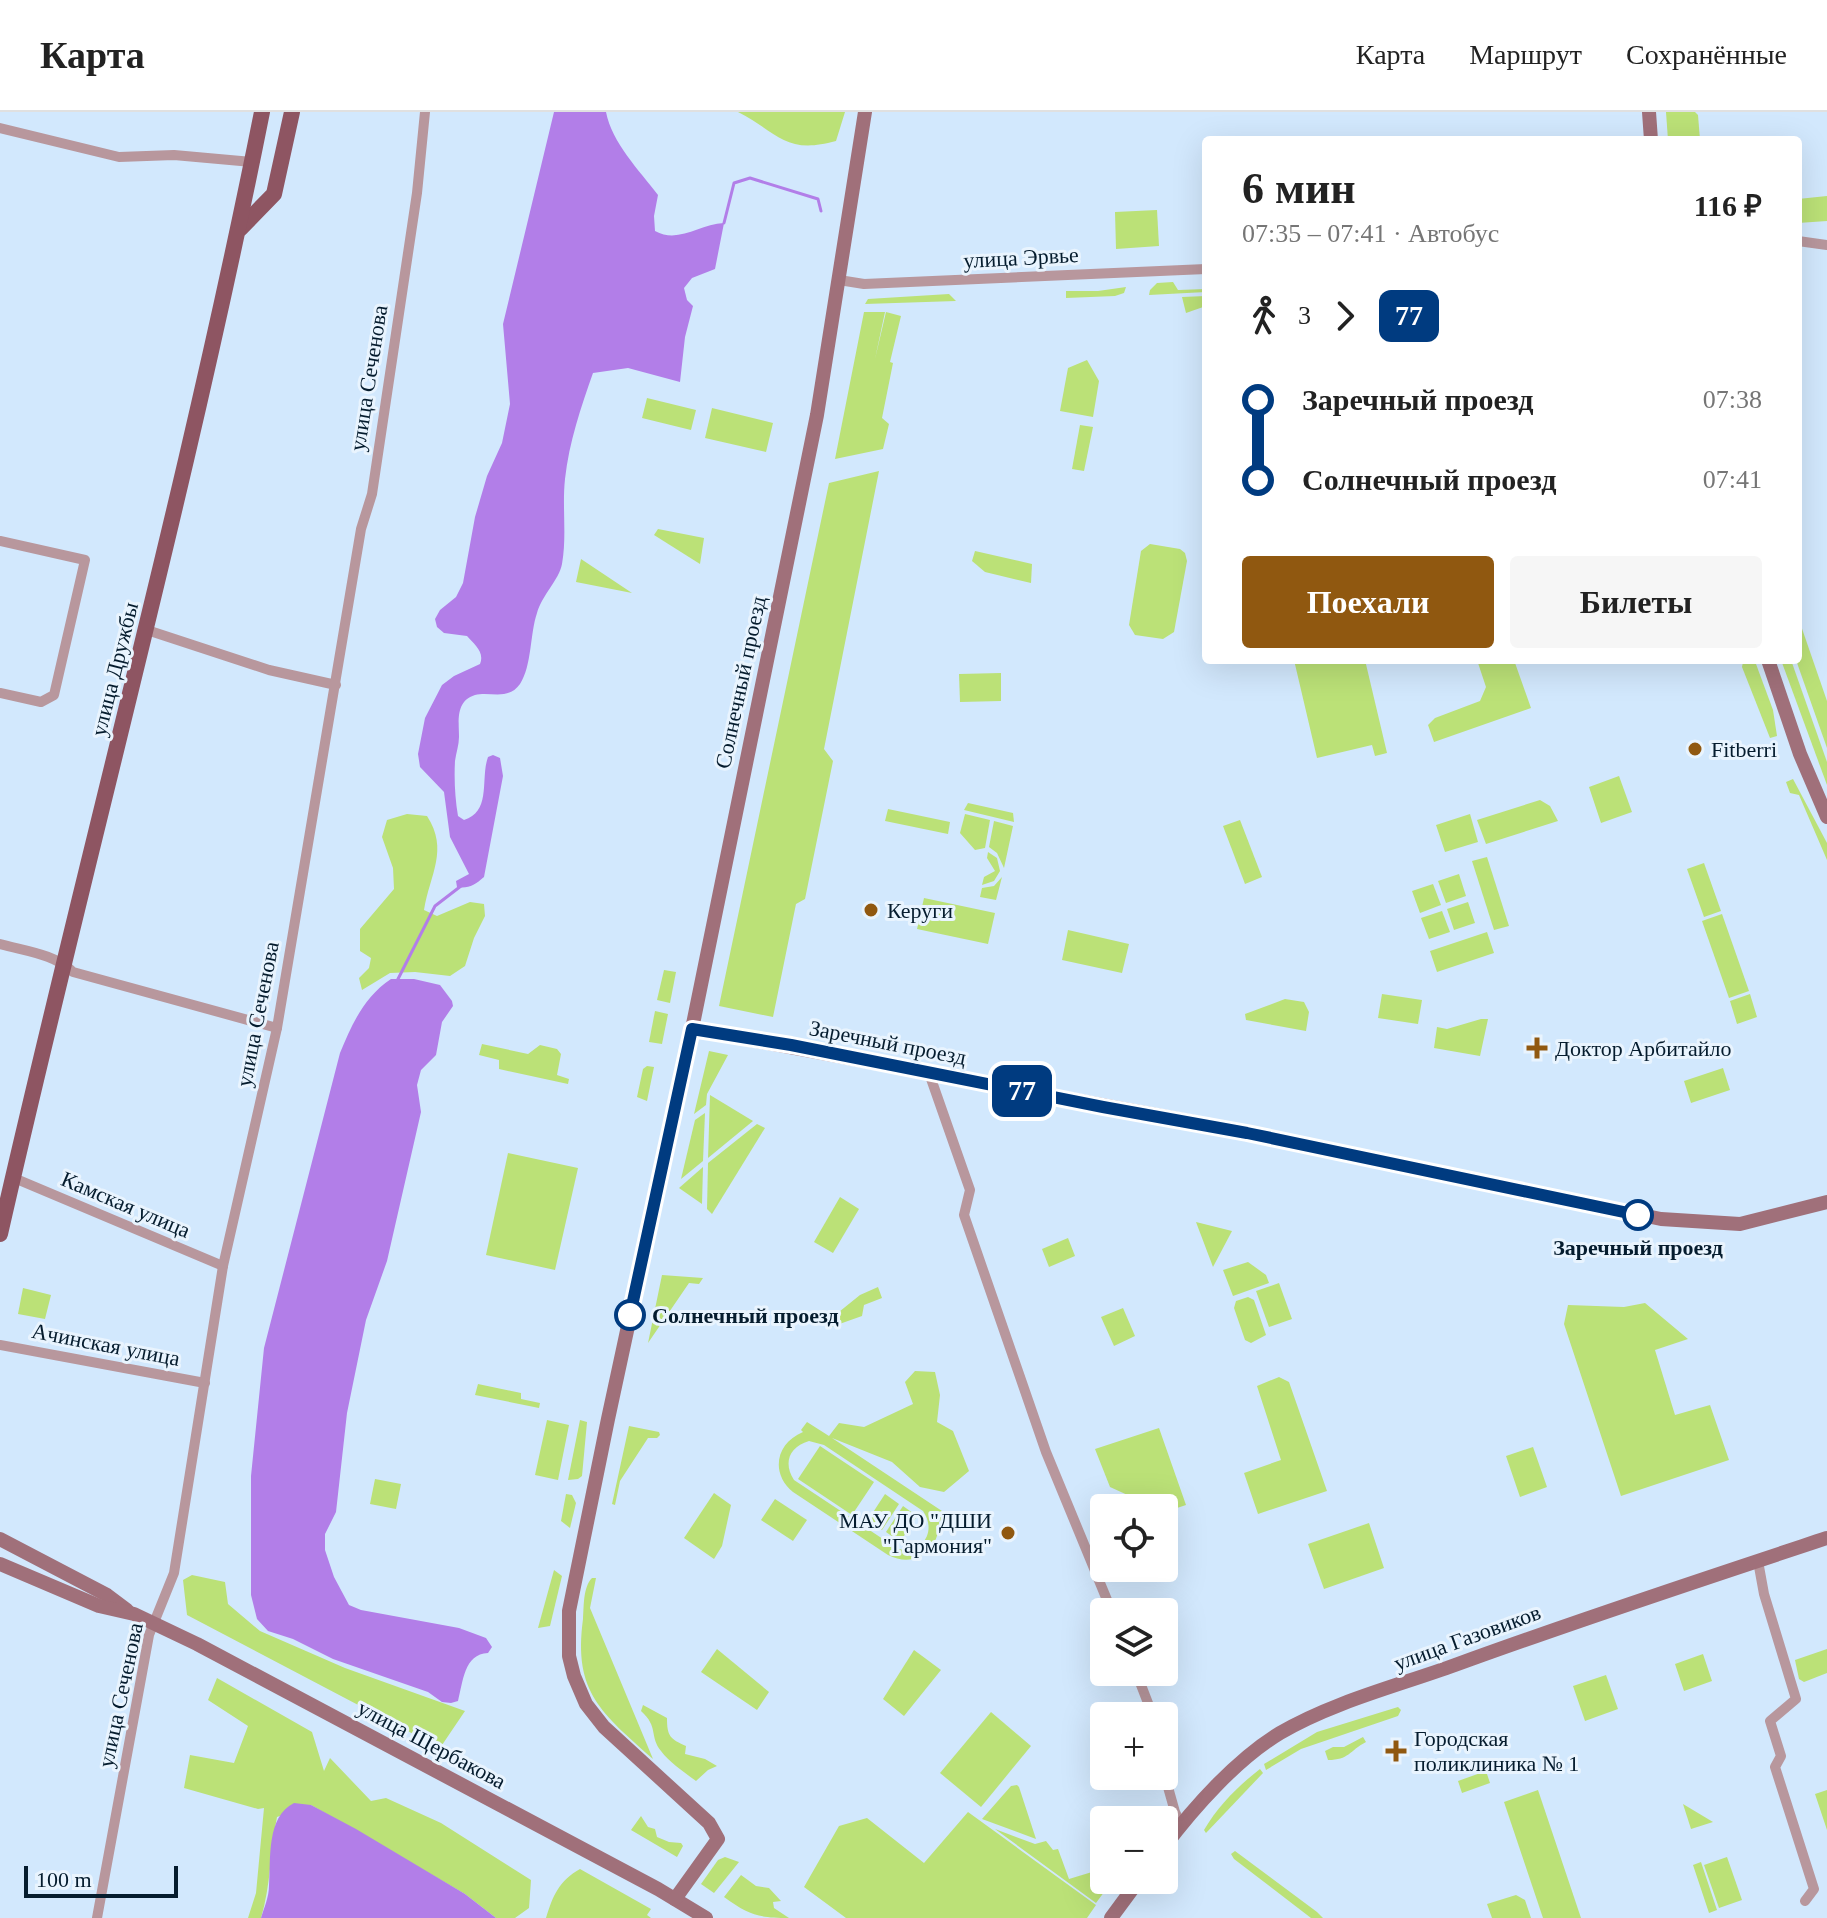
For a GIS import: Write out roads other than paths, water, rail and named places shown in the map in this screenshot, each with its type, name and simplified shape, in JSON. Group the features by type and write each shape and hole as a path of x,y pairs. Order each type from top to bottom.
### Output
{"main road":[{"name":"улица Дружбы","path":"0,1234 147,630 239,230 262,112"},
{"path":"239,230 274,194 292,112"}],"street":[{"name":"улица Сеченова","path":"97,1918 154,1623 174,1573 223,1266 277,1028 361,529 372,494 417,193 425,112"},
{"name":"Солнечный проезд","path":"675,1899 718,1839 714,1829 604,1727 586,1704 574,1676 568,1634 569,1611 692,1029 814,428 865,112"},
{"path":"1649,112 1651,136"},
{"path":"0,128 119,157 174,155 252,162"},
{"path":"1802,242 1827,245"},
{"name":"улица Эрвье","path":"839,280 864,284 1202,269"},
{"path":"0,541 85,560 54,695 41,702 1,693 0,705"},
{"path":"147,630 269,670 336,685"},
{"path":"1769,664 1800,754 1827,817"},
{"path":"0,944 65,964 73,972 277,1028"},
{"name":"Заречный проезд","path":"692,1029 1270,1137 1661,1219 1740,1224 1827,1202"},
{"path":"929,1073 970,1190 964,1215 1046,1452 1106,1598"},
{"name":"Камская улица","path":"14,1178 223,1266"},
{"name":"Ачинская улица","path":"0,1345 205,1383"},
{"name":"улица Газовиков","path":"1178,1828 1250,1754 1280,1733 1316,1715 1519,1642 1827,1538"},
{"name":"улица Щербакова","path":"0,1539 107,1595 134,1614 328,1714 706,1918"},
{"path":"1758,1561 1764,1594 1796,1699 1770,1721 1781,1756 1775,1767 1814,1889 1805,1901"},
{"name":"улица Щербакова","path":"0,1564 99,1606 134,1614"},
{"path":"1169,1790 1181,1824"},
{"path":"1111,1918 1129,1894"}],"waterway":[{"path":"724,223 734,183 750,178 818,199 821,211"},
{"path":"397,981 435,906 461,886"}],"place":[{"name":"Fitberri","path":"1695,749"},
{"name":"Керуги","path":"871,910"},
{"name":"Доктор Арбитайло","path":"1537,1048"},
{"name":"Заречный проезд","path":"1638,1215"},
{"name":"Солнечный проезд","path":"630,1315"},
{"name":"МАУ ДО \"ДШИ \"Гармония\"","path":"1008,1533"},
{"name":"Городская поликлиника № 1","path":"1396,1751"}]}
